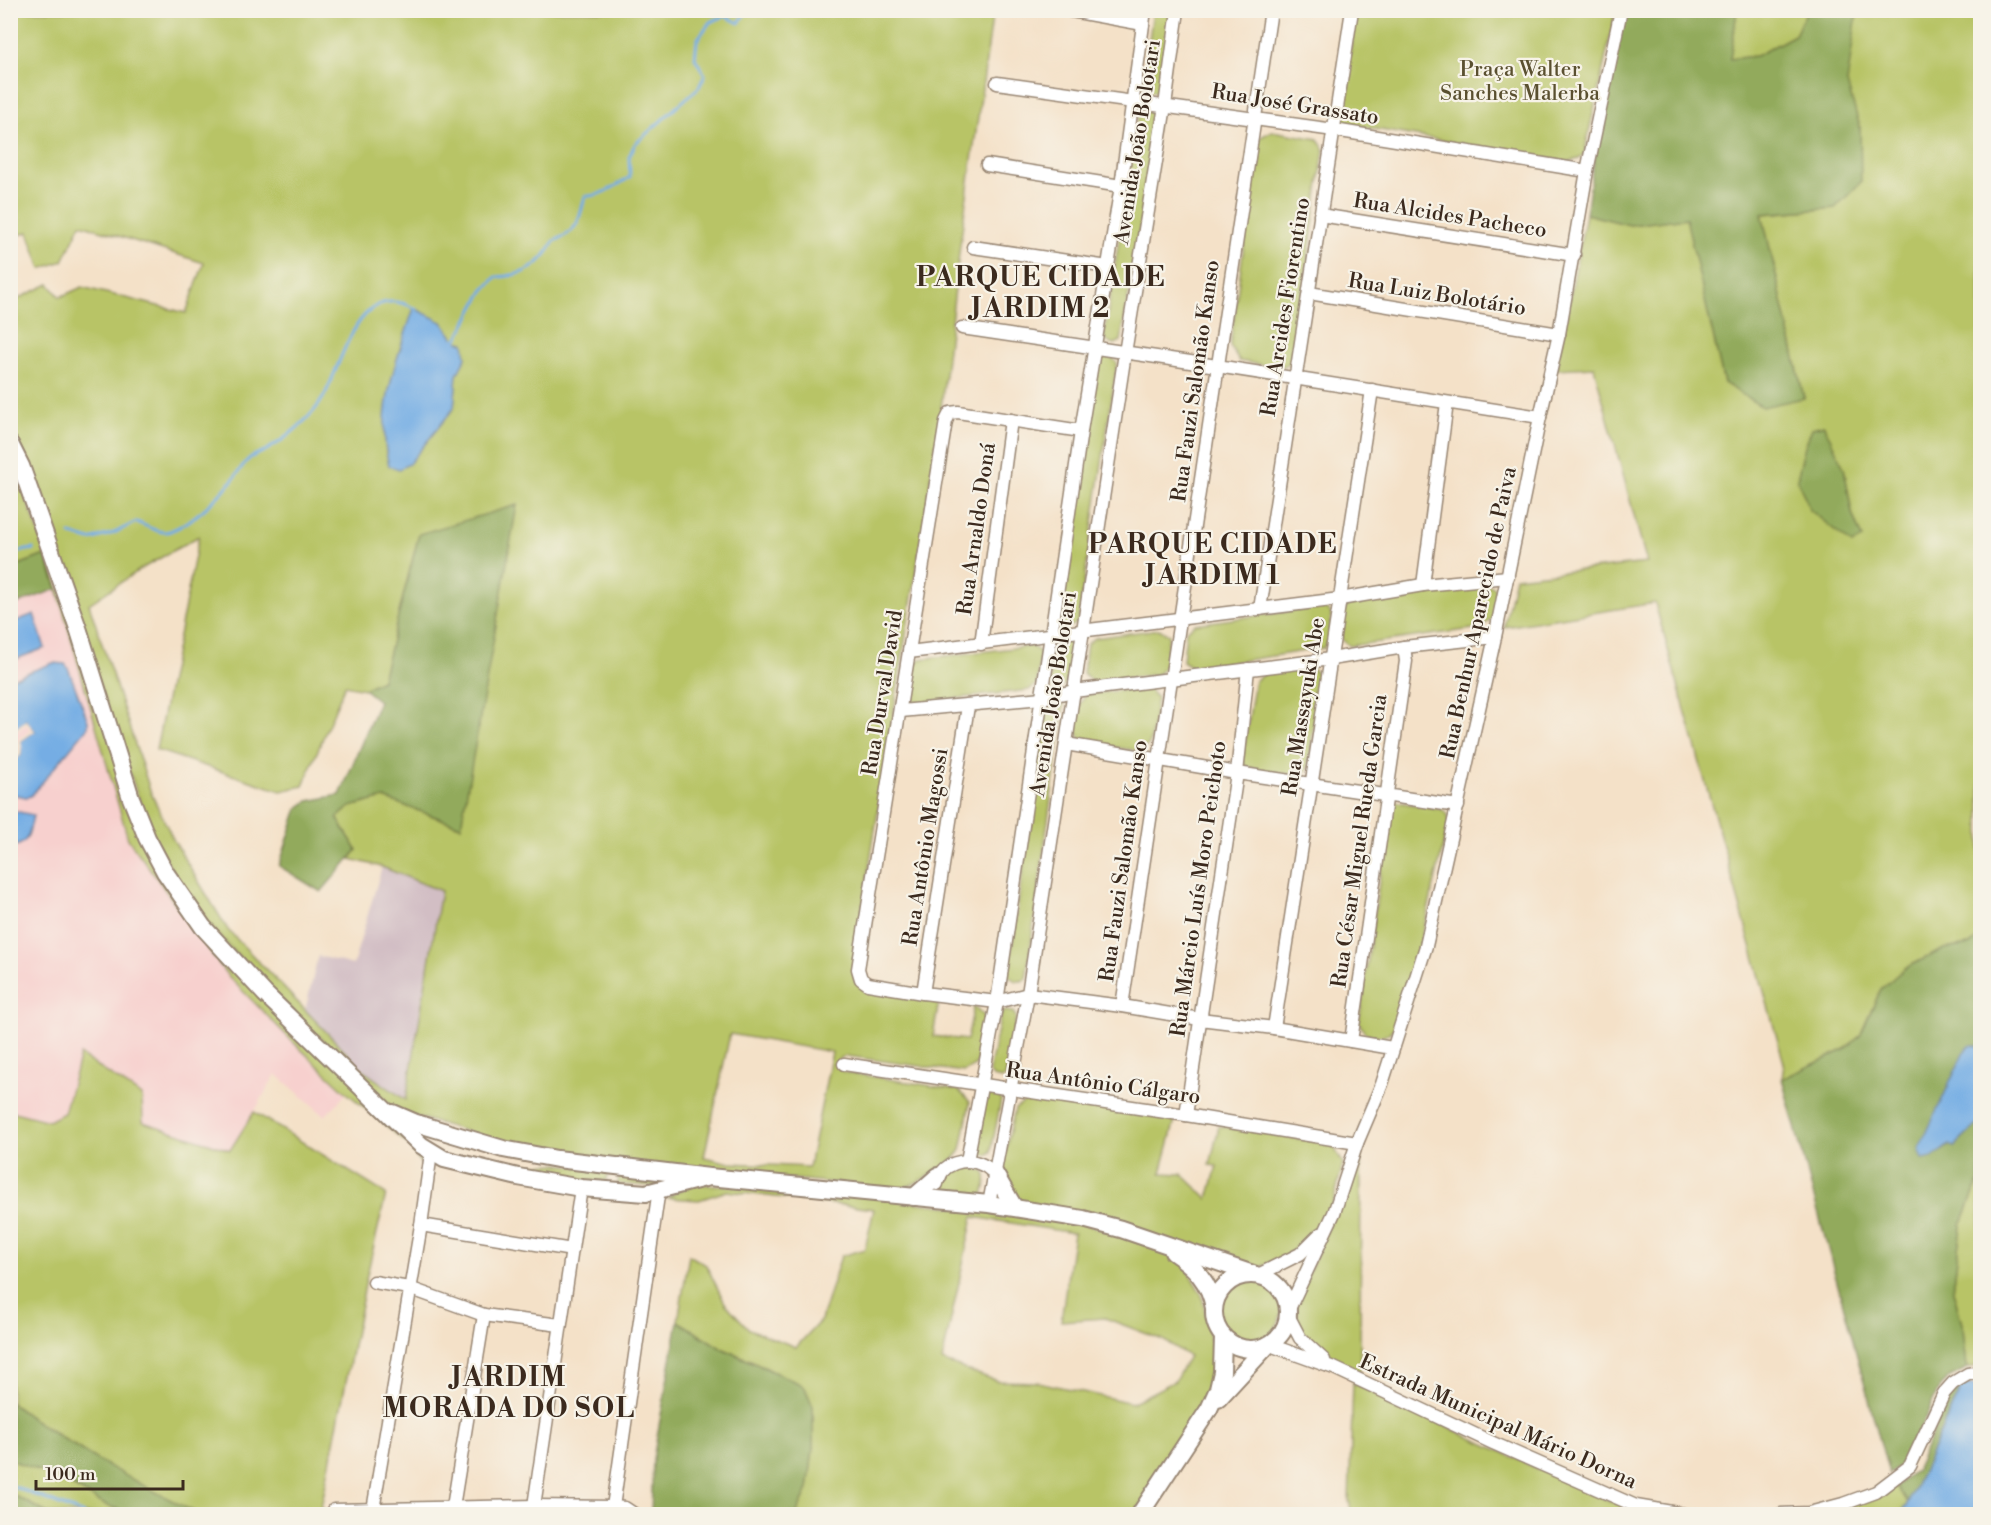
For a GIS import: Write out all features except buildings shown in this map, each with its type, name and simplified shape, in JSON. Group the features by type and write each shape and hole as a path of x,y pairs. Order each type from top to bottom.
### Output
{"main road":[{"path":"10,444 21,466 79,631 131,798 147,838 165,872 203,927 242,969 403,1128 431,1153 444,1159 518,1178 581,1188 646,1193 708,1177"},
{"path":"385,1108 416,1123 492,1145 557,1159 708,1177 989,1204 1083,1219 1121,1229 1270,1279 1283,1292 1289,1313 1285,1328 1279,1338 1268,1346 1209,1409"},
{"path":"491,1170 494,1160 498,1158 541,1162 557,1159"},
{"path":"609,1190 612,1165"},
{"path":"995,1174 1014,1207"},
{"path":"914,1197 938,1176"},
{"path":"1157,1242 1188,1262 1197,1272 1212,1295 1215,1323 1223,1337 1235,1346 1251,1350 1268,1346"},
{"path":"1214,1308 1218,1294 1227,1283 1239,1276 1256,1275"},
{"path":"1140,1515 1209,1409 1218,1389 1222,1372 1223,1337"}],"street":[{"path":"1066,10 1143,24"},
{"name":"Avenida João Bolotari","path":"967,1161 997,1002 1081,431 1121,186 1145,10"},
{"name":"Avenida João Bolotari","path":"989,1204 1028,994 1178,10"},
{"name":"Rua Fauzi Salomão Kanso","path":"1122,1006 1271,10"},
{"name":"Rua Arcides Fiorentino","path":"1260,609 1352,10"},
{"name":"Rua Benhur Aparecido de Paiva","path":"1289,1313 1334,1213 1357,1143 1382,1084 1426,946 1495,637 1559,334 1587,171 1621,10"},
{"name":"Rua José Grassato","path":"997,83 1334,130 1587,171"},
{"path":"987,165 1121,186"},
{"name":"Rua Alcides Pacheco","path":"1320,215 1574,255"},
{"path":"972,247 1107,267"},
{"name":"Rua Luiz Bolotário","path":"1309,294 1559,334"},
{"path":"963,328 1540,417"},
{"name":"Rua Massayuki Abe","path":"1274,1028 1371,390"},
{"path":"1424,585 1447,403"},
{"name":"Rua Durval David","path":"923,993 868,984 861,979 858,969 946,421 950,413 958,412 1011,420"},
{"path":"1011,420 1081,431"},
{"name":"Rua Arnaldo Doná","path":"981,644 1011,420"},
{"path":"909,652 1181,620 1340,599 1424,585 1508,577"},
{"path":"901,711 1042,698 1074,691 1495,637"},
{"name":"Rua César Miguel Rueda Garcia","path":"1351,1041 1406,661 1404,647"},
{"name":"Rua Márcio Luís Moro Peichoto","path":"1186,1115 1237,773 1248,669"},
{"name":"Rua Antônio Magossi","path":"923,993 968,706"},
{"path":"1065,744 1237,773 1458,806"},
{"path":"923,993 997,1002 1028,994 1274,1028 1392,1048"},
{"name":"Rua Antônio Cálgaro","path":"843,1064 1357,1143"},
{"path":"373,1510 431,1153"},
{"path":"935,1199 938,1176 945,1168 956,1162 967,1161 982,1164 995,1174"},
{"path":"534,1506 581,1188"},
{"path":"613,1507 659,1189"},
{"name":"Rua Benhur Aparecido de Paiva","path":"1256,1275 1300,1254 1318,1237 1334,1213"},
{"path":"421,1225 572,1250"},
{"path":"374,1282 409,1288 484,1315 560,1325"},
{"path":"1289,1313 1306,1345 1334,1368"},
{"path":"453,1507 484,1315"},
{"path":"1268,1346 1334,1368"},
{"name":"Estrada Municipal Mário Dorna","path":"1334,1368 1493,1443 1636,1506 1683,1515"},
{"path":"1781,1515 1809,1513 1876,1492 1910,1466 1944,1393 1953,1383 1968,1374 1980,1372"},
{"path":"334,1510 534,1506 613,1507 625,1508 634,1514"}],"shaded area":[{"path":"57,589 128,839 227,975 347,1093 325,1116 276,1074 230,1150 143,1122 81,1055 64,1113 50,1121 11,1111 11,606"},
{"path":"382,867 441,891 406,1100 365,1072 305,1011 318,956 353,965"}],"green space":[{"path":"10,11 993,11 960,245 941,409 945,410 940,420 853,968 855,981 863,989 939,1001 933,1036 967,1040 974,1006 986,1018 976,1065 964,1072 846,1056 840,1058 838,1066 843,1072 958,1090 970,1102 961,1150 956,1156 933,1173 900,1189 556,1157 396,1111 205,925 151,834 23,465 10,436 11,302 49,284 60,297 82,287 186,313 204,263 81,224 63,261 41,269 28,232 11,237","holes":["442,322 466,356 457,375 454,408 409,463 386,455 385,425 390,385 402,343","419,534 460,826 384,798 350,807 337,818 357,850 350,859 382,867 441,891 406,1100 365,1072 228,930 174,841 151,793 89,604 141,569 199,536 156,750 281,791 303,786 345,685 364,689 382,680","730,1034 832,1052 809,1167 730,1163 704,1157"]},
{"path":"1153,11 1173,11 1163,87 1157,92 1147,90 1143,84"},
{"name":"Praça Walter Sanches Malerba","path":"1356,11 1616,11 1584,154 1579,159 1567,162 1346,124 1341,114"},
{"path":"1625,11 1737,11 1730,59 1756,56 1795,35 1807,11 1856,11 1857,13 1847,83 1860,127 1861,182 1835,208 1762,214 1804,398 1762,407 1724,383 1686,218 1630,225 1586,214 1592,172"},
{"path":"1737,11 1807,11 1795,35 1756,56 1729,59"},
{"path":"1856,11 1980,11 1980,936 1970,945 1944,949 1881,989 1860,1036 1844,1050 1782,1079 1784,1063 1655,603 1504,627 1515,577 1647,563 1594,367 1556,369 1586,214 1630,225 1687,218 1724,383 1804,398 1762,214 1835,208 1860,127 1846,83","holes":["1844,468 1852,513 1862,539 1797,479"]},
{"path":"1144,111 1154,111 1158,116 1121,341 1115,344 1108,342 1104,337 1138,116"},
{"path":"1272,131 1318,139 1324,150 1293,361 1280,368 1239,361 1230,346 1259,138"},
{"path":"1102,357 1113,359 1117,363 1078,622 1067,626 1060,622 1098,364"},
{"path":"1824,425 1844,468 1852,513 1862,539 1852,544 1810,510 1797,479 1812,428"},
{"path":"10,453 162,874 424,1154 421,1164 409,1145 347,1093 227,975 128,839 57,589 45,555 11,568"},
{"path":"517,505 461,826 384,798 350,807 337,818 357,850 321,892 279,866 298,808 308,801 340,795 379,701 364,689 382,680 419,534"},
{"path":"45,555 57,589 11,606 11,568"},
{"path":"1483,584 1492,586 1498,592 1493,618 1480,628 1350,646 1340,638 1343,610 1352,603"},
{"path":"1323,607 1331,613 1329,639 1324,648 1194,668 1183,661 1186,631 1195,624"},
{"path":"1159,629 1169,635 1164,668 1158,674 1093,683 1083,673 1087,644 1095,638"},
{"path":"1068,641 1073,646 1067,682 1062,686 1054,687 1050,681 1056,647 1059,642"},
{"path":"1031,646 1040,652 1037,684 1029,690 917,703 908,697 913,666 920,659"},
{"path":"1311,667 1320,676 1308,769 1299,776 1247,767 1242,761 1255,681 1266,672"},
{"path":"1147,688 1157,698 1150,743 1141,751 1083,743 1076,729 1074,718 1078,706 1087,694"},
{"path":"1050,701 1062,701 1064,704 1026,979 1019,981 1008,975 1046,707"},
{"path":"1397,802 1441,809 1448,815 1449,822 1420,944 1395,1026 1389,1033 1378,1036 1365,1033 1359,1023 1388,820 1391,808"},
{"path":"1980,936 1980,1047 1933,1157 1950,1145 1954,1147 1980,1122 1980,1178 1961,1225 1953,1291 1963,1328 1967,1368 1949,1378 1938,1390 1905,1462 1889,1474 1782,1079 1844,1050 1860,1036 1881,989 1905,968 1944,949 1970,945"},
{"path":"1005,1011 1013,1012 1016,1017 1006,1076 1002,1079 993,1077 989,1072 1001,1015"},
{"path":"80,1055 142,1096 143,1122 230,1150 254,1112 386,1194 367,1275 321,1508 324,1509 325,1514 198,1514 112,1470 11,1403 10,1111 49,1121 64,1113"},
{"path":"990,1095 998,1095 1001,1100 991,1152 987,1155 980,1154 976,1147 985,1100"},
{"path":"1032,1097 1175,1120 1161,1173 1182,1174 1208,1199 1217,1166 1210,1165 1219,1126 1332,1144 1343,1163 1331,1209 1318,1230 1300,1247 1255,1269 1017,1201 1005,1179 1004,1158 1015,1109"},
{"path":"1361,1148 1360,1374 1337,1362 1307,1337 1297,1314 1297,1301"},
{"path":"502,1161 523,1165 557,1164 603,1170 608,1175 606,1181 581,1181 496,1167"},
{"path":"968,1167 985,1173 987,1180 982,1198 943,1195 944,1183 949,1175"},
{"path":"624,1173 686,1180 654,1186 617,1184"},
{"path":"1980,1178 1980,1365 1967,1368 1963,1328 1953,1291 1961,1225"},
{"path":"695,1184 805,1189 1081,1223 1155,1246 1184,1264 1202,1295 1217,1375 1212,1390 1135,1514 796,1514 808,1489 813,1449 813,1407 805,1388 753,1361 719,1347 678,1321 689,1255 706,1265 725,1303 749,1329 796,1347 821,1320 841,1256 865,1249 874,1209 727,1191 699,1200 667,1198","holes":["973,1217 1074,1233 1061,1321 1105,1318 1163,1340 1189,1356 1175,1381 1132,1403 1038,1382 997,1381 942,1361"]},
{"path":"1250,1279 1272,1288 1281,1310 1272,1332 1250,1341 1228,1332 1219,1310 1228,1288"},
{"path":"678,1321 719,1347 805,1388 813,1407 813,1449 808,1489 796,1514 651,1514 653,1459"},
{"path":"1353,1383 1590,1493 1634,1510 1658,1514 1352,1514 1349,1501"},
{"path":"1962,1385 1908,1503 1896,1486 1915,1471 1949,1397"},
{"path":"10,1403 79,1449 198,1514 133,1514 105,1505 59,1478 11,1460"},
{"path":"10,1460 59,1478 105,1505 133,1514 49,1514 11,1494"},
{"path":"1896,1486 1908,1503 1900,1514 1813,1514 1879,1496"},
{"path":"11,1494 49,1514 11,1514"}],"water":[{"path":"414,308 442,322 456,341 464,343 466,357 457,375 454,408 409,464 399,469 389,466 385,446 386,405 395,366"},
{"path":"34,614 45,648 11,661 11,623"},
{"path":"53,663 65,664 68,668 88,721 88,727 31,796 11,794 10,765 21,755 21,741 35,731 26,720 13,731 11,729 11,679"},
{"path":"10,810 33,815 28,836 22,844 17,846 11,846"},
{"path":"1969,1046 1980,1047 1980,1122 1954,1147 1949,1145 1933,1157 1923,1159 1919,1149 1964,1052"},
{"path":"1962,1385 1980,1386 1980,1514 1900,1514 1908,1503"}],"pier":[{"path":"26,720 35,731 21,741 21,755 11,765 10,761 18,753 18,740 31,730 26,724 14,733 10,732 11,729 13,730"}],"waterway":[{"path":"454,339 456,341 483,291 496,277 524,272 538,263 554,241 569,233 577,224 585,196 603,193 630,177 629,157 635,144 699,87 705,75 695,58 697,40 710,22 725,16 739,23 747,10"},
{"path":"70,534 90,540 114,533 136,522 157,531 166,532 186,523 218,497 244,463 284,438 313,412 323,398 355,328 366,313 380,304 396,302 416,309"},
{"path":"10,553 33,549"},
{"path":"10,1485 83,1514"}],"district":[{"name":"PARQUE CIDADE JARDIM 2","path":"1041,294"},
{"name":"PARQUE CIDADE JARDIM 1","path":"1213,560"},
{"name":"JARDIM MORADA DO SOL","path":"509,1394"}]}
